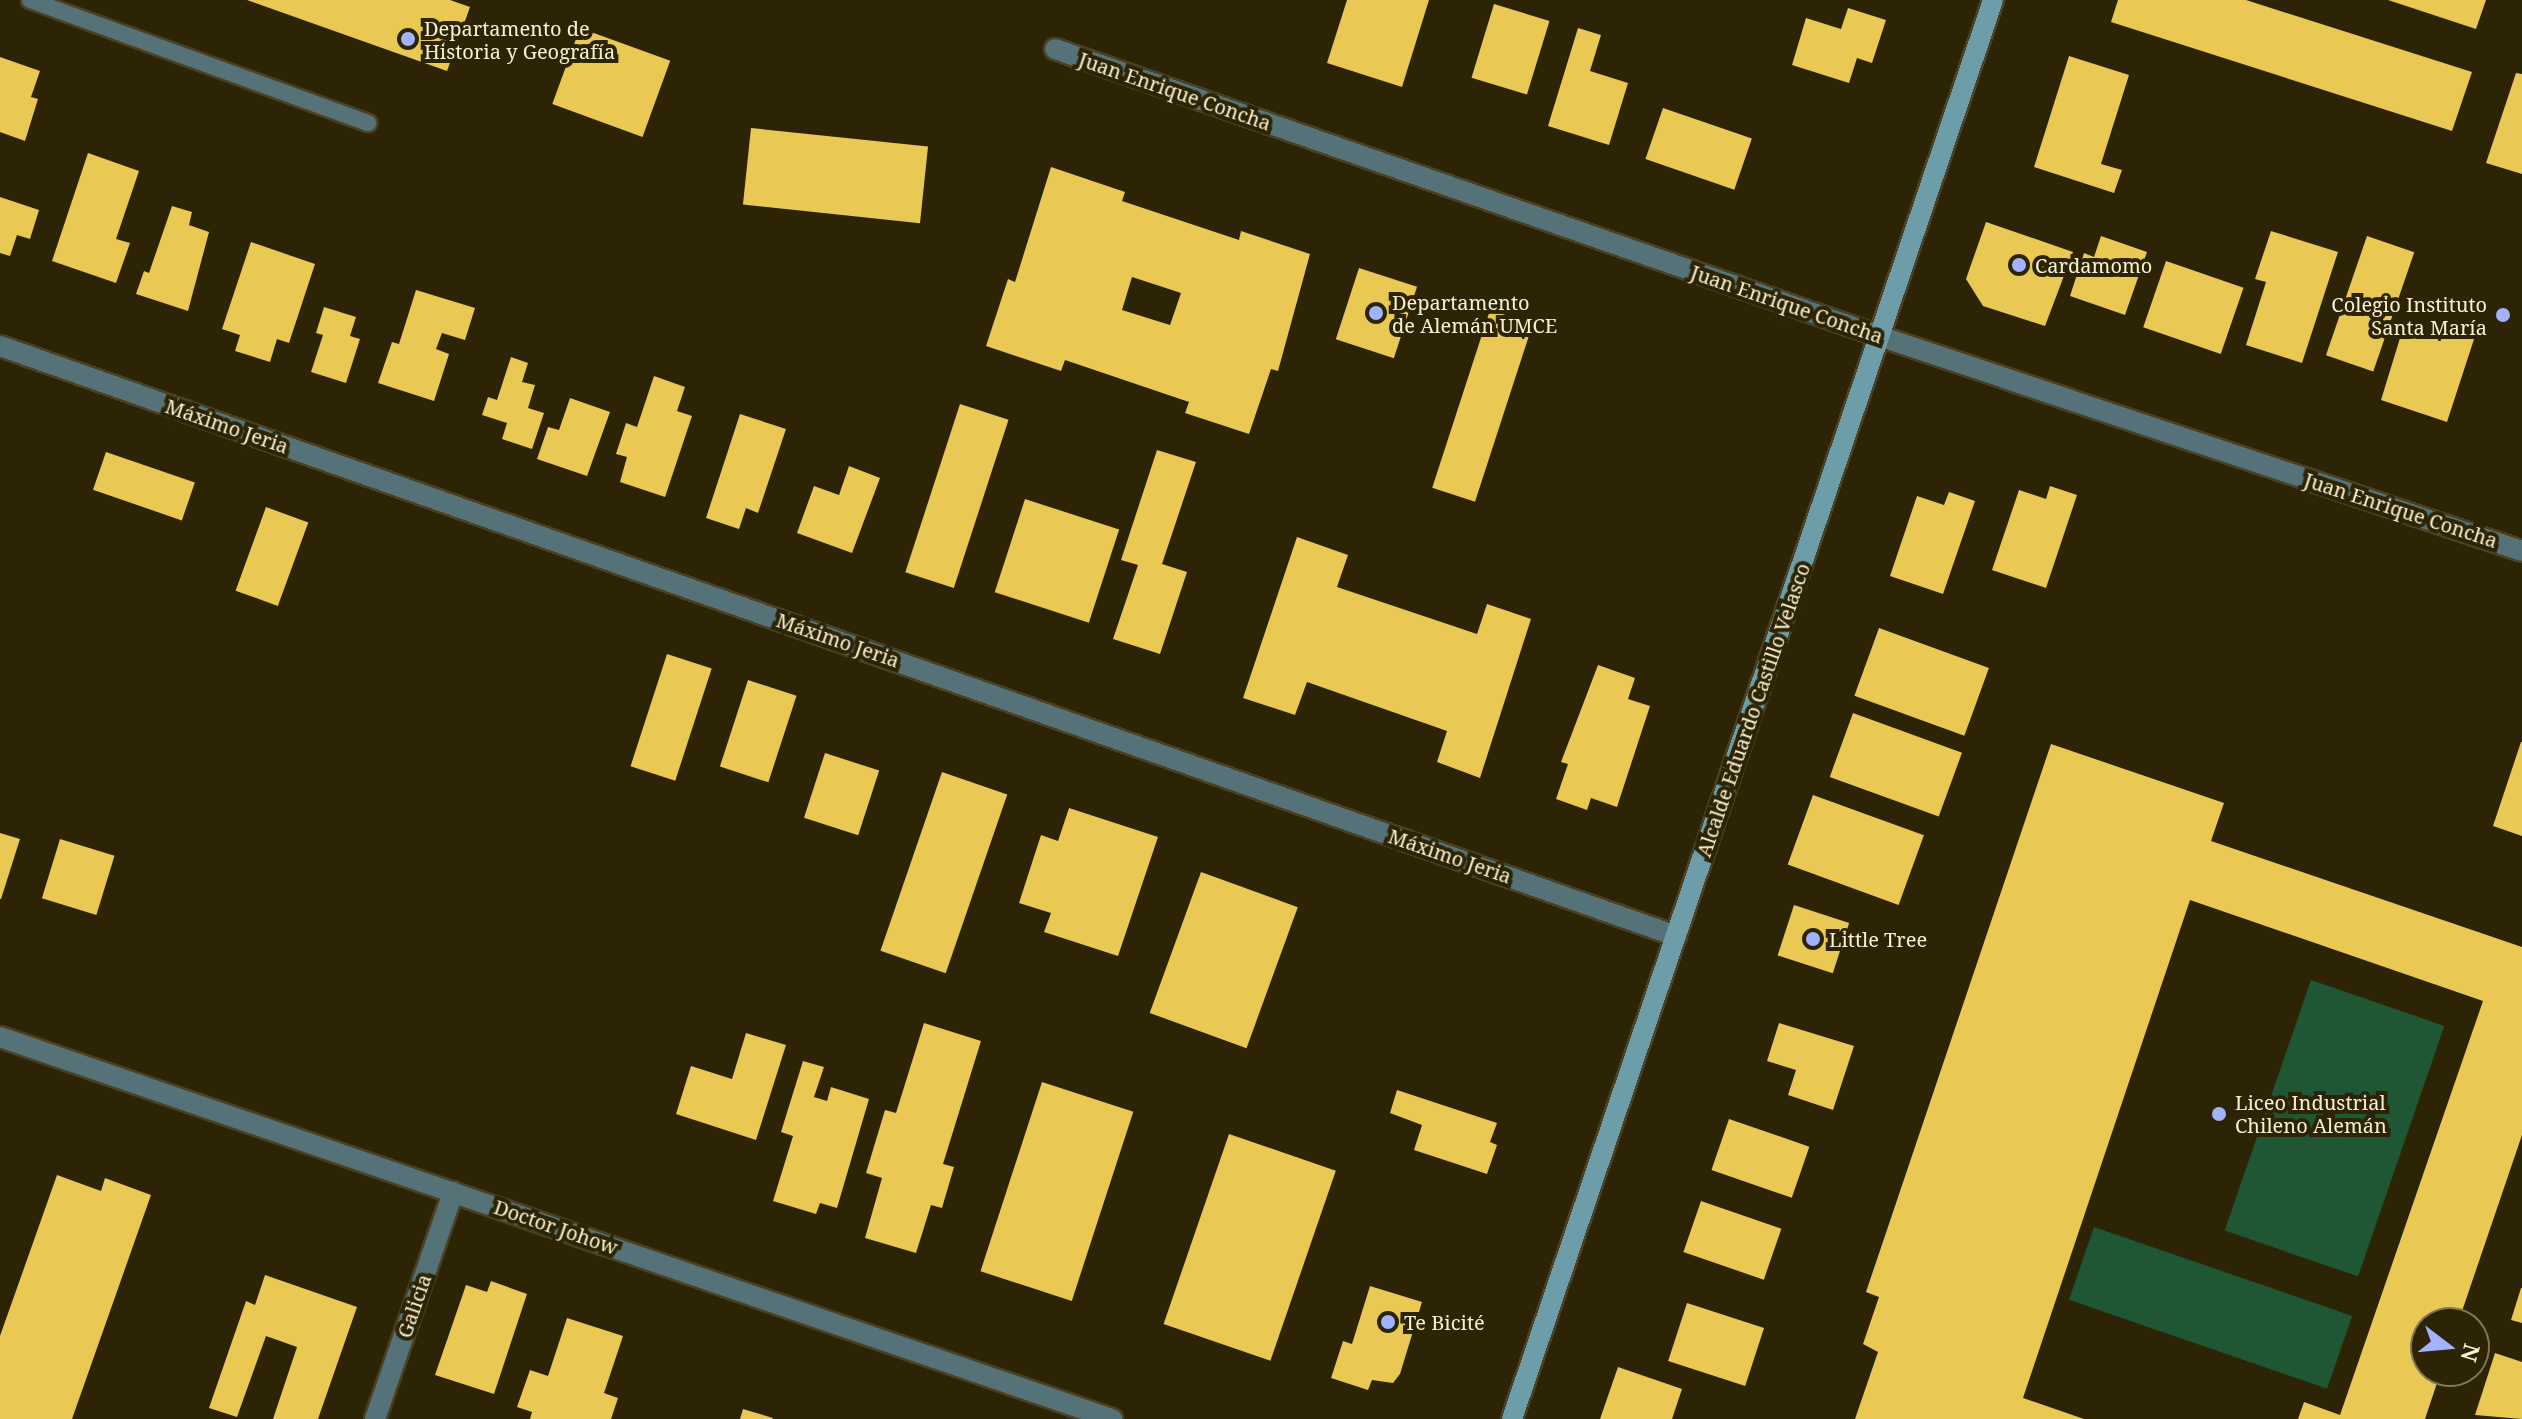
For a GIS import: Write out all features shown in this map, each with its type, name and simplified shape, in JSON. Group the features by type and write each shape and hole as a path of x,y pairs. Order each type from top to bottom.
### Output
{"main road":[{"name":"Alcalde Eduardo Castillo Velasco","path":"1512,1419 1993,0"}],"street":[{"name":"Juan Enrique Concha","path":"1055,49 1879,336 2522,551"},
{"name":"Máximo Jeria","path":"0,346 1676,936"},
{"name":"Doctor Johow","path":"0,1037 1112,1419"},
{"name":"Galicia","path":"375,1419 453,1192"}],"lane":[{"path":"30,0 368,123"}],"green space":[{"path":"2311,980 2444,1026 2358,1276 2225,1231"},
{"path":"2094,1227 2352,1316 2327,1389 2069,1300"}],"building":[{"name":"Departamento de Historia y Geografía","path":"247,0 450,0 470,7 447,71"},
{"path":"1347,0 1429,0 1402,87 1327,63"},
{"path":"2118,0 2246,0 2472,72 2452,131 2111,22"},
{"path":"2388,0 2486,0 2476,29"},
{"path":"1494,4 1549,21 1527,95 1471,78"},
{"path":"1848,8 1886,20 1872,63 1857,58 1849,83 1792,65 1806,18 1841,29"},
{"path":"580,28 670,61 643,137 552,104"},
{"path":"1578,28 1601,35 1590,71 1628,83 1609,145 1548,126"},
{"path":"2069,56 2129,75 2101,164 2122,170 2114,193 2034,167"},
{"path":"0,57 40,71 31,97 38,99 25,141 0,132"},
{"path":"2516,73 2522,74 2522,174 2486,163"},
{"path":"1663,108 1752,139 1734,190 1645,159"},
{"path":"751,128 928,147 920,223 743,205"},
{"path":"88,153 139,171 116,239 130,243 116,283 52,261"},
{"path":"1051,167 1125,192 1122,201 1239,240 1241,231 1310,254 1278,371 1271,369 1249,434 1185,413 1189,402 1065,360 1061,371 986,346 1008,279 1015,282","holes":["1132,277 1181,293 1170,325 1122,310"]},
{"path":"0,197 39,210 30,239 17,235 10,256 0,253"},
{"path":"172,206 192,212 189,225 209,232 188,311 136,294 144,271 149,273"},
{"name":"Cardamomo","path":"1986,222 2073,252 2045,326 1983,306 1966,279"},
{"path":"2271,231 2338,252 2302,363 2246,345 2266,282 2255,279"},
{"path":"2101,236 2147,252 2125,315 2070,296 2084,253 2094,257"},
{"path":"2367,236 2414,252 2373,371 2326,355"},
{"path":"251,242 315,264 289,343 277,339 270,362 235,351 240,335 222,329"},
{"path":"2166,261 2244,288 2221,354 2143,327"},
{"name":"Departamento de Alemán UMCE","path":"1359,268 1417,287 1394,358 1336,339"},
{"path":"416,290 475,308 465,340 442,333 436,349 449,354 434,401 378,383 392,342 399,344"},
{"path":"324,307 356,317 350,336 360,339 346,383 311,372 323,335 316,333"},
{"path":"1490,310 1533,324 1475,502 1432,488"},
{"path":"2445,320 2477,330 2447,422 2381,400 2404,325 2440,337"},
{"path":"511,357 528,363 522,382 535,385 528,408 544,413 532,449 502,439 507,423 482,415 488,397 497,400"},
{"path":"654,376 685,387 677,411 692,416 665,497 620,482 627,457 616,454 626,423 637,427"},
{"path":"570,398 610,412 587,476 537,459 548,427 559,430"},
{"path":"960,404 1009,420 954,588 905,572"},
{"path":"740,414 786,429 758,513 746,508 739,529 706,518"},
{"path":"1157,450 1196,462 1162,564 1187,572 1160,654 1113,639 1138,565 1121,560"},
{"path":"106,452 195,483 182,520 93,490"},
{"path":"849,466 880,478 852,553 797,533 814,486 839,495"},
{"path":"2050,486 2077,495 2046,588 1992,570 2019,490 2046,499"},
{"path":"1949,492 1975,501 1943,594 1890,576 1917,496 1944,505"},
{"path":"1025,499 1119,530 1089,623 995,592"},
{"path":"266,507 308,522 278,606 236,591"},
{"path":"1297,537 1348,555 1337,587 1477,634 1487,604 1531,619 1480,778 1437,762 1447,731 1307,682 1295,715 1243,698"},
{"path":"1879,628 1989,668 1964,736 1854,696"},
{"path":"667,654 712,669 675,781 631,766"},
{"path":"1598,665 1635,678 1628,699 1650,706 1617,807 1591,798 1587,810 1556,799 1568,764 1561,762"},
{"path":"748,680 797,696 768,782 720,767"},
{"path":"1853,713 1962,753 1939,817 1830,777"},
{"path":"2522,742 2522,836 2493,826"},
{"path":"2051,744 2224,803 2211,841 2522,947 2522,1135 2463,1307 2410,1307 2410,1387 2436,1387 2425,1419 2298,1419 2304,1402 2340,1415 2483,1001 2190,900 2023,1398 2084,1419 1855,1419 1878,1352 1863,1344 1879,1297 1866,1292"},
{"path":"825,753 879,771 858,835 804,818"},
{"path":"942,772 1007,794 946,973 880,951"},
{"path":"1813,795 1924,835 1899,905 1788,865"},
{"path":"1069,808 1158,837 1118,956 1044,932 1051,913 1019,903 1041,835 1058,841"},
{"path":"0,833 20,839 1,899 0,899"},
{"path":"60,839 115,856 96,915 42,898"},
{"path":"1201,872 1298,907 1246,1048 1150,1013"},
{"name":"Little Tree","path":"1794,905 1849,923 1833,973 1778,955"},
{"path":"924,1023 981,1041 943,1164 954,1167 942,1208 931,1205 916,1253 865,1238 882,1178 866,1173 885,1110 896,1113"},
{"path":"1779,1023 1854,1046 1833,1110 1788,1095 1796,1070 1767,1061"},
{"path":"746,1033 786,1045 756,1140 676,1114 691,1066 732,1079"},
{"path":"803,1061 824,1067 814,1097 827,1101 831,1087 869,1099 837,1208 820,1203 816,1214 773,1201 793,1136 781,1132"},
{"path":"1042,1082 1133,1112 1072,1301 981,1271"},
{"path":"1397,1090 1497,1123 1490,1142 1497,1145 1487,1174 1414,1150 1422,1125 1390,1113"},
{"path":"1729,1119 1809,1147 1792,1198 1711,1170"},
{"path":"1229,1134 1336,1171 1270,1361 1164,1324"},
{"path":"57,1175 101,1191 105,1178 151,1195 72,1419 0,1419 0,1336"},
{"path":"1701,1201 1781,1229 1764,1280 1683,1252"},
{"path":"265,1275 357,1307 318,1419 273,1419 297,1347 266,1336 237,1417 209,1408 246,1301 255,1305"},
{"path":"491,1281 527,1294 494,1394 435,1375 466,1285 487,1292"},
{"name":"Te Bicité","path":"1370,1286 1422,1302 1400,1374 1393,1383 1372,1380 1368,1390 1331,1378 1343,1341 1352,1344"},
{"path":"2522,1288 2522,1323 2511,1320"},
{"path":"1687,1303 1764,1328 1745,1386 1668,1361"},
{"path":"567,1318 623,1336 604,1393 618,1398 611,1419 530,1419 532,1412 517,1407 530,1370 548,1376"},
{"path":"2495,1353 2522,1362 2522,1419 2475,1415 2484,1387 2490,1387 2490,1368"},
{"path":"1618,1367 1682,1389 1672,1419 1600,1419"},
{"path":"743,1409 773,1418 740,1419"}],"place":[{"name":"Departamento de Historia y Geografía","path":"408,39"},
{"name":"Cardamomo","path":"2019,265"},
{"name":"Departamento de Alemán UMCE","path":"1376,313"},
{"name":"Colegio Instituto Santa María","path":"2503,315"},
{"name":"Little Tree","path":"1813,939"},
{"name":"Liceo Industrial Chileno Alemán","path":"2219,1114"},
{"name":"Te Bicité","path":"1388,1322"}]}
